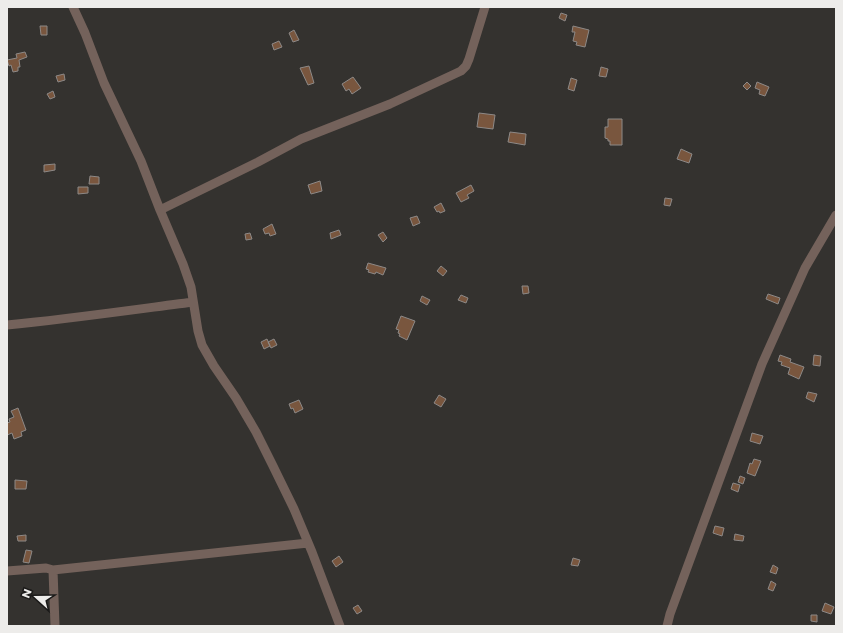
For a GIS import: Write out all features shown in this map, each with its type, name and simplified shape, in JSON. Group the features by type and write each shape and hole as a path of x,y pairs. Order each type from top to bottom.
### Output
{"street":[{"path":"73,7 85,33 104,83 141,161 183,264 190,287 202,345 256,432 294,509 340,626"},
{"path":"160,210 258,162 301,139 390,104 460,71 468,63 485,7"},
{"path":"667,626 670,614 762,364 805,268 836,215"},
{"path":"7,325 91,314 130,311 193,302"},
{"path":"7,571 46,568 53,570 308,543"},
{"path":"53,570 55,626"}],"building":[{"path":"561,13 567,15 565,21 559,18"},
{"path":"40,26 47,26 47,35 41,35"},
{"path":"573,26 589,30 585,47 576,45 577,42 573,41 575,32 572,32"},
{"path":"294,30 299,40 293,42 289,33"},
{"path":"279,41 282,47 274,50 272,44"},
{"path":"25,52 27,57 19,60 20,67 18,67 18,71 13,72 11,65 9,66 7,60 17,58 16,54"},
{"path":"309,66 314,83 308,85 300,68"},
{"path":"601,67 608,69 606,77 599,76"},
{"path":"64,74 65,80 58,82 56,76"},
{"path":"353,77 361,88 352,94 349,89 346,91 342,84"},
{"path":"571,78 577,80 574,91 568,89"},
{"path":"747,82 751,86 747,90 743,86"},
{"path":"757,82 769,87 765,96 759,94 760,90 755,88"},
{"path":"53,91 55,97 50,99 47,94"},
{"path":"479,113 495,115 493,129 477,127"},
{"path":"608,119 622,119 622,145 610,145 610,141 605,138 605,127 608,127"},
{"path":"510,132 526,134 525,145 508,142"},
{"path":"681,149 692,154 689,163 677,159"},
{"path":"55,164 55,170 44,172 44,165"},
{"path":"90,176 99,177 99,184 89,184"},
{"path":"320,181 322,191 311,194 308,185"},
{"path":"471,185 474,191 467,195 469,198 461,202 456,193"},
{"path":"78,187 88,187 88,193 78,194"},
{"path":"665,198 672,199 670,206 664,205"},
{"path":"441,203 445,211 440,213 439,211 437,212 434,207"},
{"path":"417,216 420,223 413,226 410,218"},
{"path":"272,224 276,234 270,236 269,233 265,234 263,229"},
{"path":"339,230 341,235 331,239 330,233"},
{"path":"383,232 387,238 383,242 378,235"},
{"path":"250,233 252,239 246,240 245,234"},
{"path":"368,263 386,268 383,275 376,272 375,274 368,272 369,270 366,269"},
{"path":"441,266 447,271 443,276 437,271"},
{"path":"522,286 528,286 529,293 523,294"},
{"path":"768,294 780,298 778,304 766,299"},
{"path":"461,295 468,298 466,303 458,300"},
{"path":"422,296 430,300 427,305 420,301"},
{"path":"401,316 415,321 407,340 399,336 399,330 396,329"},
{"path":"267,339 270,346 264,349 261,342"},
{"path":"274,339 277,345 271,348 268,342"},
{"path":"780,355 791,359 790,362 804,367 799,379 788,374 790,368 781,365 782,362 778,361"},
{"path":"814,355 821,356 820,366 813,365"},
{"path":"808,392 817,394 814,402 806,398"},
{"path":"439,395 446,399 441,407 434,403"},
{"path":"299,400 303,409 295,413 289,404"},
{"path":"18,408 26,430 21,432 22,436 14,439 12,433 7,435 7,423 10,422 9,419 14,417 11,411"},
{"path":"752,433 763,436 760,444 750,441"},
{"path":"754,459 761,461 755,476 747,473 750,463 752,464"},
{"path":"740,476 745,478 743,484 738,482"},
{"path":"15,480 27,481 26,489 15,489"},
{"path":"733,483 740,485 738,492 731,489"},
{"path":"715,526 724,528 722,536 713,533"},
{"path":"735,534 744,536 743,541 734,540"},
{"path":"26,535 26,541 18,541 17,536"},
{"path":"26,550 32,551 29,563 23,562"},
{"path":"339,556 343,562 336,567 332,561"},
{"path":"573,558 580,560 578,566 571,565"},
{"path":"773,565 778,568 776,574 770,572"},
{"path":"771,581 776,584 773,591 768,589"},
{"path":"825,603 834,607 831,614 822,611"},
{"path":"358,605 362,611 357,614 353,608"},
{"path":"811,615 817,615 817,622 811,621"}]}
